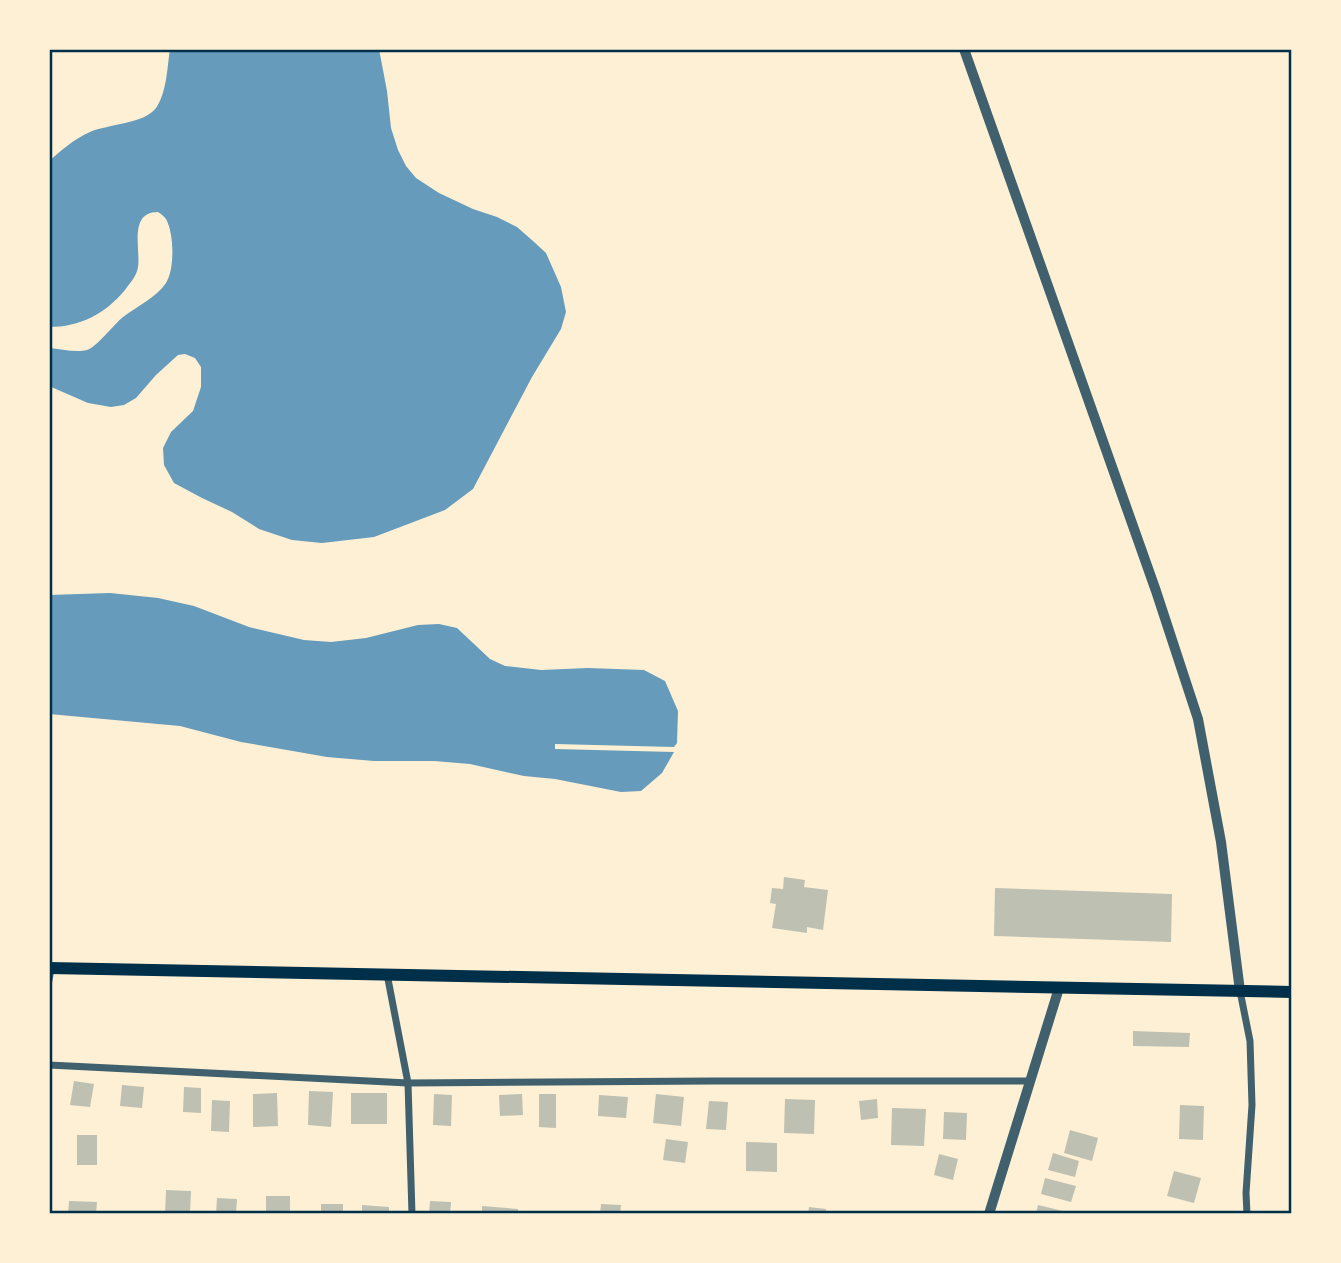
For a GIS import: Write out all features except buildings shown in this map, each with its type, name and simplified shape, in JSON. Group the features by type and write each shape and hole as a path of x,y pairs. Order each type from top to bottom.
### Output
{"main road":[{"path":"50,972 387,974 1292,992"}],"street":[{"path":"964,49 1156,591 1198,719 1221,842 1240,991 1250,1041 1252,1105 1245,1193 1247,1214"},
{"path":"387,974 408,1083 412,1214"},
{"path":"989,1214 1059,988"},
{"path":"49,1065 408,1083 1030,1081"}],"water":[{"path":"170,49 379,49 391,128 406,166 416,178 439,193 517,227 546,253 561,287 566,312 561,329 532,377 473,489 445,510 374,537 322,543 292,540 259,529 232,512 174,483 164,465 163,448 171,432 193,411 201,387 201,367 195,358 185,354 178,355 136,398 124,405 111,407 88,403 49,386 49,348 83,351 96,345 123,317 162,288 169,277 172,251 169,225 158,212 148,214 139,226 137,271 125,290 109,306 91,318 71,325 49,327 49,161 73,141 90,132 135,121 156,108 166,80"},
{"path":"110,593 158,598 194,606 249,627 304,640 331,642 366,638 418,625 439,624 457,628 490,659 505,666 541,670 644,670 665,681 678,711 677,743 662,773 641,791 621,792 470,764 327,757 241,742 180,726 49,714 49,595"}],"pier":[{"path":"555,744 674,747 674,752 555,749"}]}
